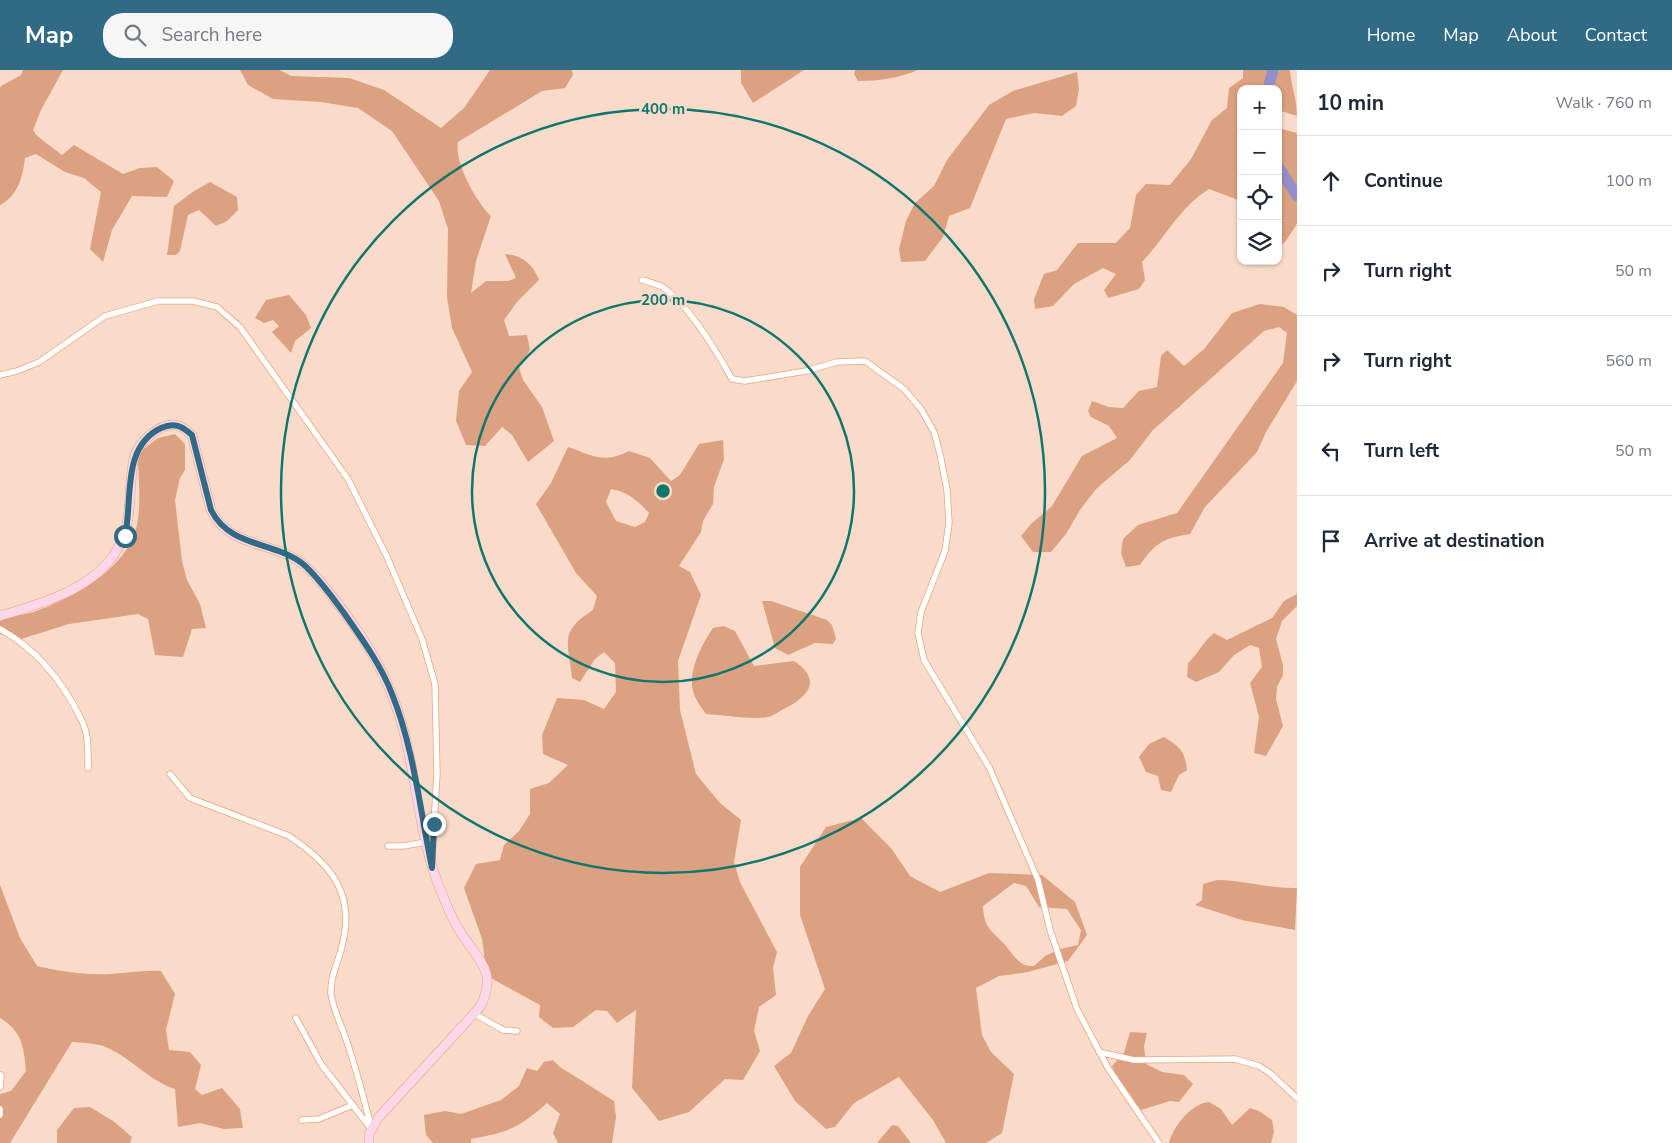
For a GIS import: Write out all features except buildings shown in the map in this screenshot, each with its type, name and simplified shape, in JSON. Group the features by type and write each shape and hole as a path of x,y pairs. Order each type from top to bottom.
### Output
{"main road":[{"path":"0,616 65,593 82,584 115,555 125,536 130,516 134,457 138,446 155,431 175,424 183,427 192,435 211,510 216,520 239,538 290,556 303,564 336,602 380,668 393,695 403,727 432,868 442,896 462,933 484,967 487,976 486,996 475,1014 379,1117 372,1130 369,1143"}],"street":[{"path":"642,280 664,288 685,310 721,358 732,378 745,382 806,371 837,362 865,361 904,389 921,409 934,432 940,454 947,490 949,523 945,551 921,612 918,633 924,660 988,767 1038,880 1050,930 1077,1009 1099,1052 1159,1143"},
{"path":"0,375 18,371 39,362 105,316 158,301 193,301 217,307 240,327 348,479 387,557 422,639 435,684 437,774 432,868"},
{"path":"0,629 32,651 60,682 82,720 87,742 88,768"},
{"path":"170,774 190,798 289,836 303,846 332,875 346,900 347,926 334,970 331,995 354,1064 372,1130"},
{"path":"388,846 403,846 426,842"},
{"path":"475,1014 503,1030 517,1031"},
{"path":"296,1018 321,1064 372,1130"},
{"path":"1099,1052 1134,1060 1235,1059 1259,1066 1270,1073 1297,1098"},
{"path":"0,1087 1,1075"},
{"path":"302,1120 319,1119 353,1105"},
{"path":"0,1109 0,1115"}],"shaded area":[{"path":"23,70 63,70 41,110 33,130 37,136 62,155 74,145 123,174 140,168 157,167 174,181 167,197 132,196 112,230 103,262 90,249 101,192 84,178 65,172 36,154 25,158 23,172 15,191 0,205 0,88 21,75"},
{"path":"240,70 280,70 291,76 349,78 384,90 441,128 464,108 490,70 572,70 573,75 565,88 542,91 458,142 459,160 467,181 485,210 491,216 476,261 471,293 486,281 508,281 516,278 505,254 517,256 526,261 534,269 539,280 517,302 504,320 509,336 527,335 530,350 519,367 523,380 542,407 554,441 528,462 512,435 502,427 485,446 466,445 456,421 459,391 472,372 452,328 447,297 448,229 439,201 392,131 358,108 321,102 273,99 248,85"},
{"path":"741,70 804,70 753,103 741,83"},
{"path":"855,70 918,70 889,78 858,81 854,74"},
{"path":"1243,70 1290,70 1297,116 1282,111 1282,85 1237,85 1237,200 1209,189 1199,196 1181,214 1142,262 1145,280 1139,289 1108,298 1104,290 1116,274 1103,268 1074,284 1053,306 1035,309 1034,299 1044,274 1057,270 1078,243 1116,243 1130,228 1136,195 1146,184 1170,185 1191,159 1212,120 1227,108 1229,88 1243,78"},
{"path":"1077,72 1079,89 1076,106 1062,116 1034,113 1006,119 970,208 949,216 943,237 925,261 901,262 899,249 906,221 915,203 934,186 947,160 989,105 1013,91"},
{"path":"1282,129 1297,133 1297,224 1282,244"},
{"path":"210,182 237,197 238,210 227,221 216,226 199,210 188,215 180,251 176,255 167,255 174,206"},
{"path":"289,295 306,315 311,328 295,341 291,353 272,332 279,326 273,320 264,323 255,318 266,300"},
{"path":"1260,304 1284,307 1297,315 1297,381 1266,432 1257,452 1205,507 1190,534 1173,537 1161,543 1150,551 1140,565 1126,567 1121,553 1123,539 1138,525 1177,513 1283,363 1287,333 1279,327 1264,331 1152,431 1130,460 1096,489 1080,510 1066,534 1051,552 1033,552 1021,536 1031,524 1052,506 1082,456 1117,438 1109,426 1091,417 1088,411 1092,401 1109,407 1123,408 1139,391 1157,387 1161,356 1167,350 1184,366 1204,349 1232,313"},
{"path":"175,434 185,444 185,470 180,478 175,500 182,561 187,580 200,604 206,628 192,629 183,657 155,655 148,619 138,614 69,624 21,639 0,634 0,618 30,613 50,606 83,589 113,566 125,552 133,536 138,519 138,453 158,438"},
{"path":"723,440 724,459 714,487 713,504 703,521 701,532 679,566 690,572 701,595 678,661 680,710 696,774 720,803 741,820 734,862 740,882 777,952 773,968 776,995 759,1007 754,1031 760,1051 743,1080 725,1079 689,1112 659,1121 632,1088 636,1010 617,1023 607,1011 596,1010 573,1027 553,1028 539,1017 540,1005 487,976 482,939 464,888 476,864 500,860 504,845 519,831 530,814 530,789 549,783 568,765 543,754 542,735 557,698 584,700 604,709 616,692 615,663 604,652 595,659 580,682 572,678 568,646 570,631 582,618 593,610 597,596 576,573 536,504 551,483 568,447 592,456 605,458 629,451 650,458 671,481 680,475 699,444","holes":["611,489 632,497 640,504 649,513 645,522 635,527 616,521 606,502"]},
{"path":"1297,594 1297,606 1282,621 1276,639 1283,665 1283,675 1277,687 1276,699 1283,726 1266,756 1254,753 1259,717 1250,683 1262,667 1259,648 1250,645 1234,655 1219,672 1196,682 1187,677 1188,663 1214,633 1227,640 1272,618 1284,601"},
{"path":"762,601 771,601 827,620 832,625 836,639 833,644 815,643 788,655 775,648"},
{"path":"724,626 735,631 754,666 794,661 803,668 810,682 805,694 791,705 768,717 746,718 706,714 694,694 692,678 696,660 704,642 713,628"},
{"path":"1164,737 1181,750 1185,758 1187,770 1179,775 1171,792 1161,790 1158,776 1146,772 1139,757 1149,744"},
{"path":"861,818 891,848 910,876 940,892 989,873 1042,875 1075,902 1087,935 1068,961 1028,972 999,976 976,988 982,1035 991,1052 1014,1074 1002,1133 986,1143 946,1143 933,1120 899,1077 854,1103 835,1127 826,1129 795,1101 774,1066 791,1053 808,1016 825,989 800,915 800,867 826,827","holes":["1014,883 1026,886 1039,907 1067,909 1081,930 1078,945 1060,949 1045,956 1034,966 1021,963 990,929 985,920 983,906"]},
{"path":"1217,880 1297,888 1295,930 1242,920 1195,905 1202,900 1203,884"},
{"path":"0,885 20,938 37,966 92,974 161,971 175,994 166,1030 169,1050 190,1052 201,1065 195,1089 202,1095 222,1088 240,1109 243,1128 224,1129 200,1123 178,1127 175,1089 157,1081 125,1058 104,1046 72,1042 10,1143 0,1143 0,1094 11,1091 26,1071 23,1047 20,1040 13,1028 0,1018"},
{"path":"1130,1032 1147,1033 1144,1046 1146,1064 1162,1072 1184,1075 1193,1084 1179,1102 1170,1101 1141,1110 1117,1077 1112,1066 1124,1053"},
{"path":"553,1060 560,1067 614,1101 616,1117 612,1143 558,1143 553,1133 560,1114 547,1103 520,1124 504,1131 471,1139 471,1143 433,1143 426,1135 424,1115 445,1111 461,1114 501,1100 519,1086 527,1068 537,1071 544,1062"},
{"path":"1209,1102 1221,1109 1232,1125 1250,1108 1259,1111 1272,1120 1274,1132 1271,1143 1169,1143 1171,1136 1184,1116 1196,1107"},
{"path":"90,1107 113,1121 132,1137 130,1143 57,1143 57,1130 74,1108"},
{"path":"892,1125 898,1126 911,1143 877,1143"}],"waterway":[{"path":"1269,85 1273,70"},
{"path":"1282,172 1297,196"}],"route":[{"path":"125,536 130,516 134,457 138,446 155,431 165,426 175,424 183,427 192,435 211,510 216,520 239,538 290,556 303,564 336,602 380,668 393,695 403,727 432,868 434,824"}]}
